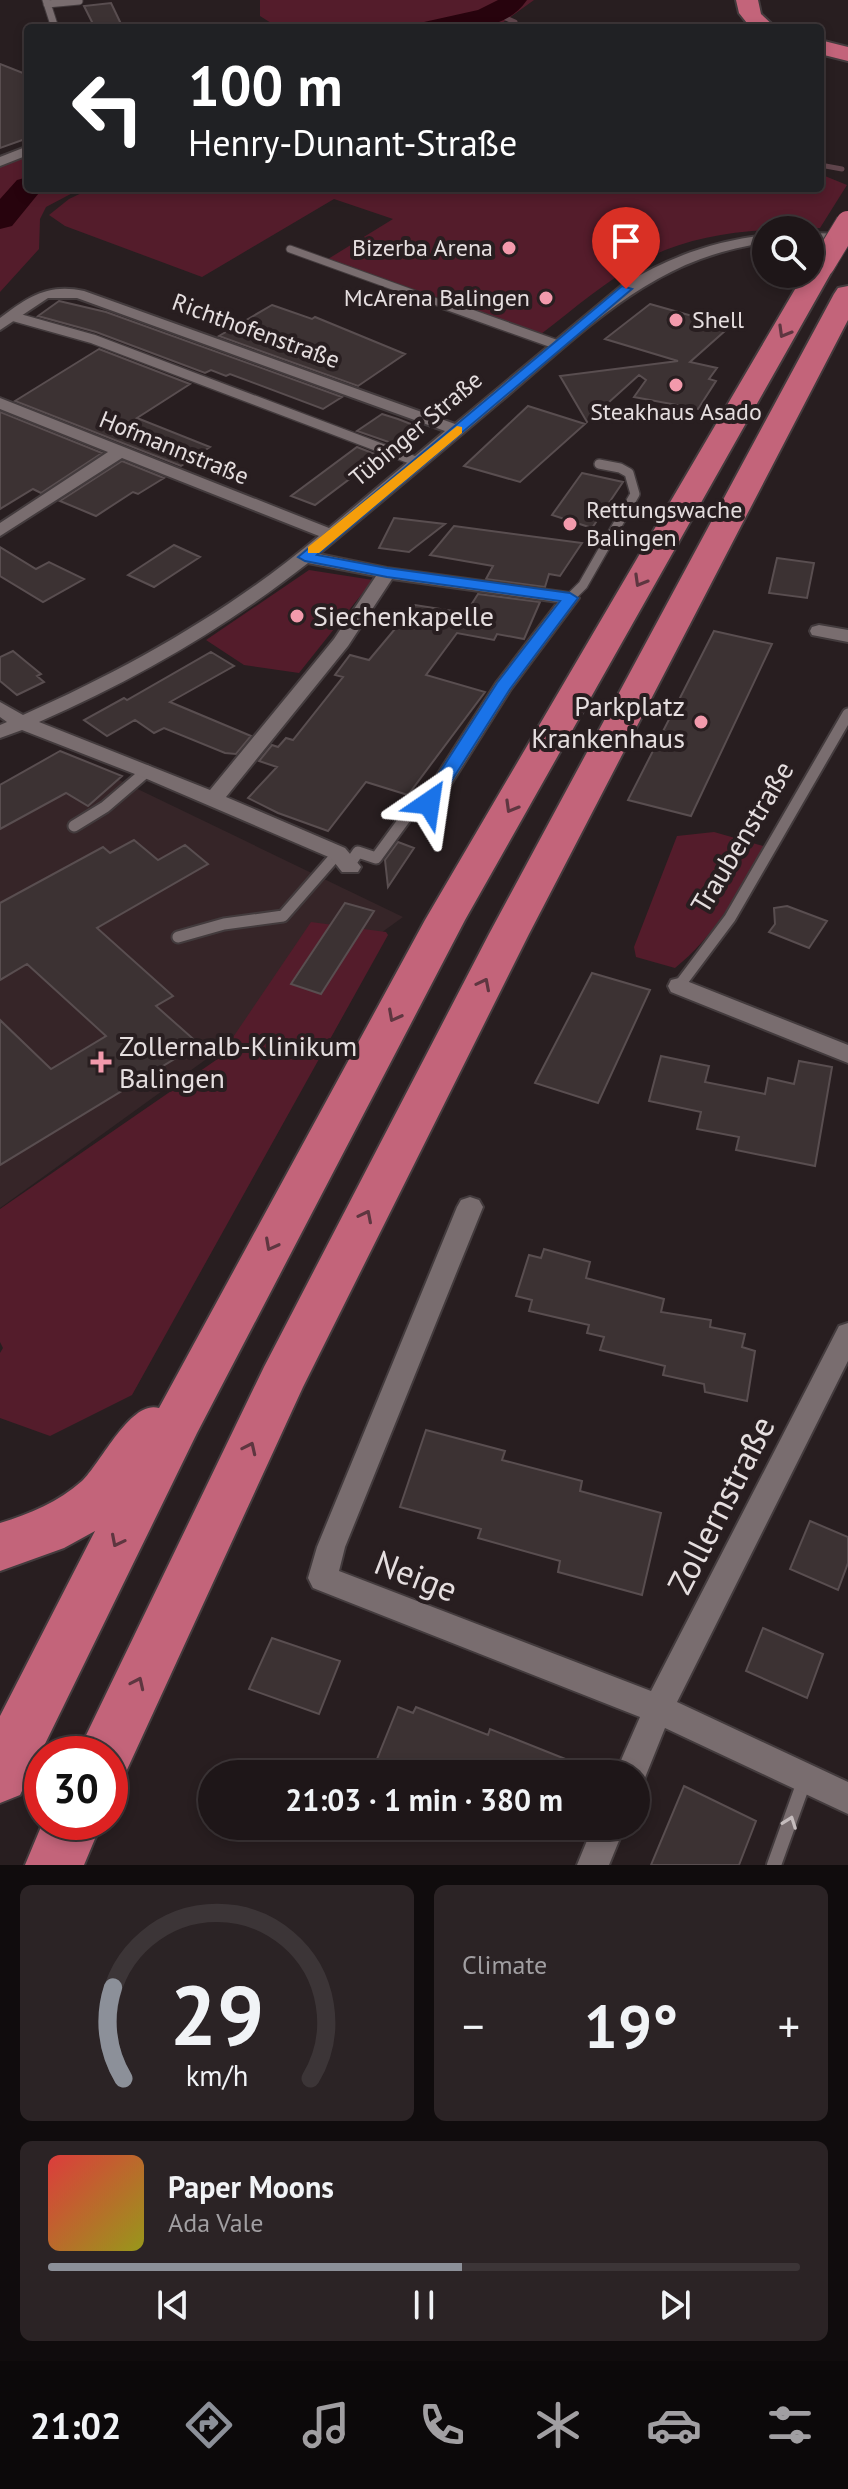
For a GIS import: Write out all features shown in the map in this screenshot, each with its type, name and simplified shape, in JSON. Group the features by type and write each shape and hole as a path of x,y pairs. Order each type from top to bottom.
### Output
{"highway":[{"path":"747,0 747,8 758,24"},
{"path":"114,1736 281,1382 509,934 848,223"},
{"path":"0,1775 204,1372 445,920 827,265"},
{"path":"0,1547 37,1537 86,1508 111,1486 147,1435 204,1372"},
{"path":"54,1865 65,1840"}],"street":[{"path":"0,162 24,152"},
{"path":"827,265 848,238"},
{"name":"Tübinger Straße","path":"0,732 100,688 240,607 332,535 626,289 663,265 709,247 752,241"},
{"name":"Richthofenstraße","path":"6,320 38,297 54,290 79,294 457,430"},
{"name":"Hofmannstraße","path":"0,403 118,453 332,535"},
{"path":"0,531 118,453"},
{"path":"305,557 387,573 570,598 503,687 429,803"},
{"path":"213,800 281,720 341,642 387,573"},
{"path":"819,631 848,636"},
{"path":"0,708 20,722 147,771 346,861"},
{"path":"679,986 848,1054"},
{"name":"Neige","path":"470,1207 331,1547 323,1578 658,1709 848,1798"},
{"name":"Zollernstraße","path":"637,1760 658,1709 848,1334"},
{"path":"593,1865 603,1840"}],"lane":[{"path":"54,24 46,2 79,1"},
{"path":"290,249 558,345"},
{"path":"6,320 93,339 418,462"},
{"path":"570,598 583,585 635,494 635,479 627,469 599,464"},
{"name":"Traubenstraße","path":"679,986 730,918 848,714"},
{"path":"74,826 105,807 147,771"},
{"path":"178,937 224,924 283,916 358,852 376,858 415,805 429,803"},
{"path":"774,1865 805,1779"}],"shaded area":[{"path":"260,0 534,0 501,24 273,24 260,16"},
{"path":"24,156 24,192 74,192 46,207 40,219 39,249 0,292 0,165"},
{"name":"Bizerba Arena","path":"824,176 847,185 824,222 824,216 752,216 752,231 709,237 666,250 618,276 541,334 328,259 393,219 334,199 202,277 65,226 49,215 84,192 824,192"},
{"path":"309,570 373,580 299,673 244,665 206,640"},
{"name":"Zollernalb-Klinikum Balingen","path":"65,754 403,917 0,1208 0,789"},
{"path":"714,832 767,847 715,927 675,968 636,957 634,947 677,836"},
{"path":"311,922 386,932 388,935 132,1395 50,1436 0,1418 0,1353 3,1348 0,1342 0,1209 219,1058"}],"building":[{"path":"111,3 121,24 93,24 84,6"},
{"path":"0,64 24,73 24,139 0,148"},
{"path":"59,301 106,312 342,397 323,409 230,374 226,376 211,370 205,373 96,332 38,316"},
{"path":"650,304 717,323 713,327 726,330 690,362 717,368 709,379 716,381 698,409 634,397 646,380 639,375 587,422 560,376 678,361 605,339"},
{"path":"272,305 312,319 315,317 405,354 358,386 219,336"},
{"path":"99,349 190,384 137,418 210,447 181,466 15,401"},
{"path":"528,406 585,424 520,482 464,466"},
{"path":"0,412 102,453 41,493 33,489 0,509"},
{"path":"382,414 421,428 397,445 357,431"},
{"path":"357,447 380,456 315,505 291,496"},
{"path":"122,461 164,478 138,494 133,492 96,516 60,501"},
{"path":"582,473 623,482 592,528 552,515"},
{"path":"394,518 445,524 409,552 379,548"},
{"path":"454,526 582,543 560,576 549,574 545,587 486,579 493,566 430,555"},
{"path":"174,545 200,557 154,587 128,575"},
{"path":"0,547 36,569 49,562 84,579 43,602 0,576"},
{"path":"777,558 814,563 807,598 769,593"},
{"path":"478,594 540,602 524,639 497,634 494,640 457,633 426,675 485,692 408,795 366,782 328,831 278,813 248,798 277,767 259,761 272,745 278,747 286,738 293,740 343,677 335,675 350,655 369,660 415,605 466,613"},
{"name":"Parkplatz Krankenhaus","path":"714,631 772,644 691,816 628,800"},
{"path":"13,651 41,674 37,676 44,682 17,695 0,681 0,657"},
{"path":"211,652 234,666 170,702 251,736 236,754 225,753 164,728 154,733 135,720 107,736 84,720 124,698 127,700"},
{"path":"60,751 122,776 88,806 66,793 0,829 0,785"},
{"path":"134,840 158,860 185,845 208,864 97,928 173,996 156,1006 199,1044 0,1165 0,1020 51,1069 106,1036 27,964 0,980 0,903 103,847 110,853"},
{"path":"398,842 414,848 388,887 385,860"},
{"path":"345,903 374,911 321,994 291,984"},
{"path":"787,906 827,921 809,948 769,932 775,924 774,908"},
{"path":"592,973 650,990 598,1103 535,1083"},
{"path":"661,1056 709,1066 705,1082 765,1094 768,1078 794,1084 799,1061 832,1067 815,1166 736,1150 739,1137 697,1129 701,1112 649,1101"},
{"path":"544,1249 590,1262 586,1278 664,1299 661,1312 711,1320 710,1327 745,1334 742,1347 755,1351 747,1401 705,1392 704,1384 663,1375 665,1366 600,1350 604,1337 587,1333 589,1325 529,1311 532,1300 516,1296 529,1255 541,1258"},
{"path":"426,1430 505,1451 502,1460 582,1481 580,1491 661,1513 642,1595 558,1572 560,1561 478,1538 481,1529 400,1507"},
{"path":"810,1521 848,1537 848,1563 838,1590 790,1569"},
{"path":"763,1628 823,1654 807,1698 746,1671"},
{"path":"272,1638 340,1661 319,1714 249,1689"},
{"path":"398,1707 413,1713 416,1707 488,1735 490,1729 568,1760 377,1760"},
{"path":"684,1786 756,1821 739,1865 651,1865"}],"waterway":[{"path":"455,24 498,12 513,0"},
{"path":"494,13 515,22"},
{"path":"824,166 842,169"},
{"path":"0,219 24,192"}],"slow traffic":[{"path":"313,550 457,430"}],"place":[{"name":"Bizerba Arena","path":"509,248"},
{"name":"McArena Balingen","path":"546,298"},
{"name":"Shell","path":"676,320"},
{"name":"Steakhaus Asado","path":"676,385"},
{"name":"Rettungswache Balingen","path":"570,524"},
{"name":"Siechenkapelle","path":"297,616"},
{"name":"Parkplatz Krankenhaus","path":"701,722"},
{"name":"Zollernalb-Klinikum Balingen","path":"101,1062"}],"route":[{"path":"429,803 503,687 570,598 387,573 305,557 626,289"}]}
